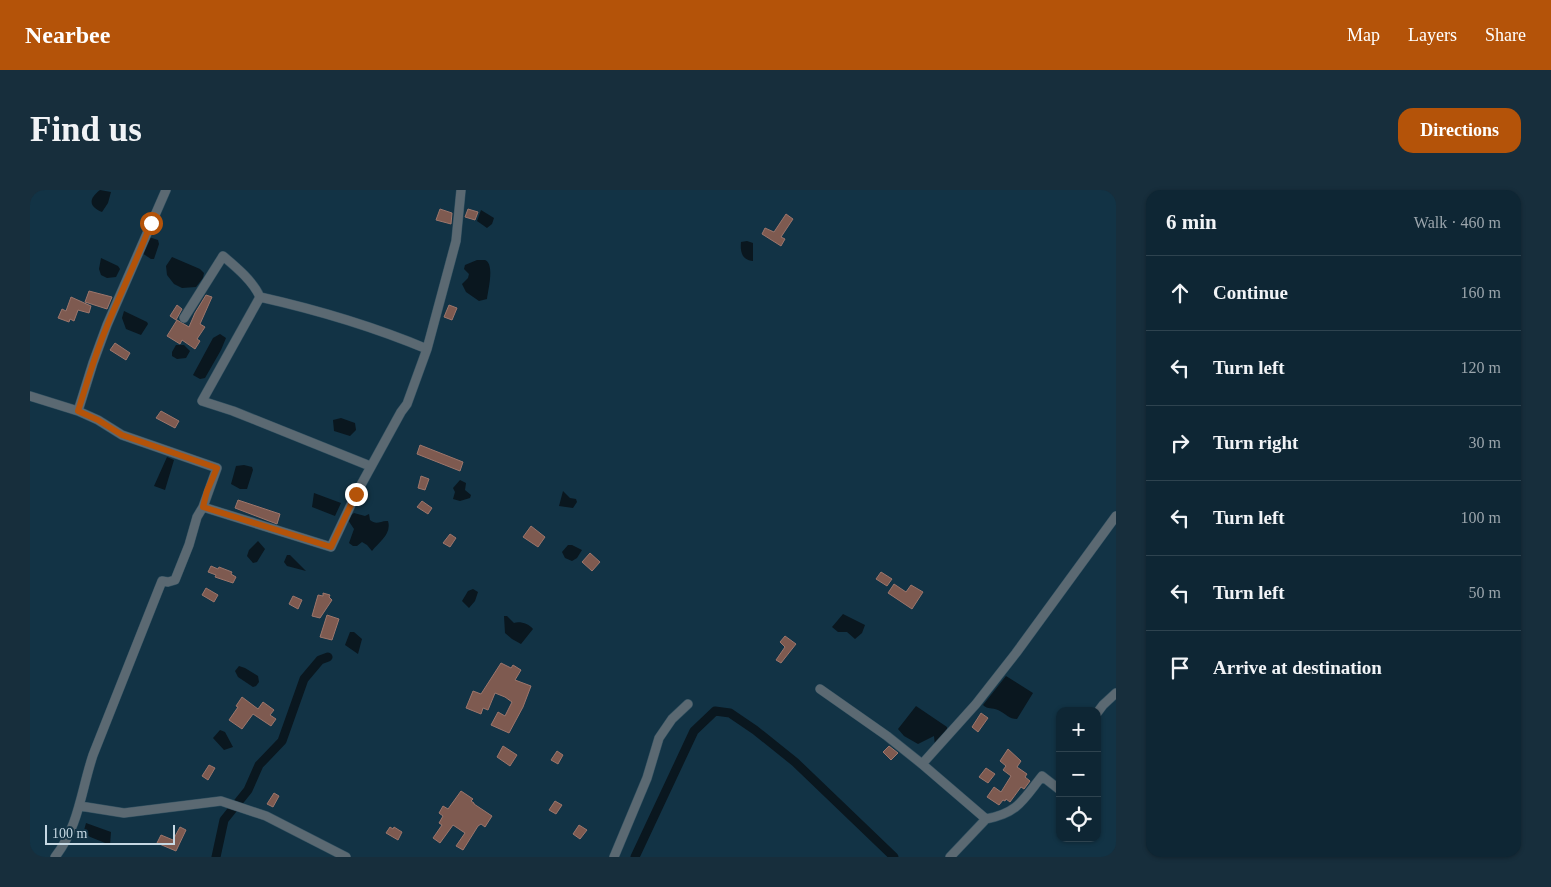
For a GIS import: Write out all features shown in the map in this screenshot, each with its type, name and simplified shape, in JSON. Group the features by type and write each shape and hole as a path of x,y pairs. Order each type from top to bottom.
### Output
{"street":[{"path":"78,411 107,325 166,190"},
{"path":"203,507 331,547 370,466 407,404 427,349 456,241 461,190"},
{"path":"184,318 223,256 258,291 260,297 202,401 370,466"},
{"path":"260,297 320,311 377,329 427,349"},
{"path":"30,396 78,411 98,420 122,435 217,468 207,491 203,507 197,517 189,545 175,580 162,581 151,607 85,777 80,806 64,845 55,857"},
{"path":"922,764 976,704 1016,653 1116,516"},
{"path":"820,689 887,736 986,819"},
{"path":"1101,708 1116,693"},
{"path":"614,857 647,778 659,738 672,719 688,704"},
{"path":"950,857 986,819 1004,816 1019,805 1042,776 1056,787"},
{"path":"80,806 124,813 221,801 266,816 346,857"}],"shaded area":[{"path":"100,190 111,192 108,203 102,212 92,205 93,197"},
{"path":"481,210 494,218 492,224 487,228 477,221"},
{"path":"149,237 158,240 159,244 154,259 142,253"},
{"path":"741,242 753,243 753,261 746,259 741,252"},
{"path":"172,257 200,269 204,273 203,278 196,287 182,288 174,284 167,275 166,266"},
{"path":"101,258 118,266 120,269 116,277 107,278 101,275 99,269"},
{"path":"477,260 485,260 490,267 487,299 479,301 466,292 462,284 469,274 464,269 465,265"},
{"path":"124,311 147,322 148,324 141,335 126,329 122,318"},
{"path":"220,334 226,338 221,350 205,378 200,379 193,375 213,338"},
{"path":"176,345 184,345 190,351 186,358 177,359 172,356"},
{"path":"341,418 355,423 356,430 350,436 334,431 333,420"},
{"path":"167,457 174,460 165,490 154,486"},
{"path":"236,466 252,467 253,470 247,489 240,489 231,484"},
{"path":"460,480 466,483 465,490 471,495 470,498 460,501 453,499 455,492 453,488"},
{"path":"563,491 570,498 576,499 577,502 573,508 559,506"},
{"path":"314,493 341,503 335,516 312,507"},
{"path":"354,513 365,516 369,514 370,520 375,523 388,521 387,534 372,551 362,542 357,546 349,543 354,529 348,520"},
{"path":"258,541 265,549 257,562 253,563 247,556 249,550"},
{"path":"568,545 582,550 577,558 572,561 565,558 562,552"},
{"path":"287,555 290,555 306,571 287,566 284,562"},
{"path":"473,589 478,592 475,601 469,608 462,601 468,591"},
{"path":"843,614 865,625 862,633 855,639 847,632 838,632 832,627"},
{"path":"504,616 507,616 514,623 524,623 533,629 521,644 505,633"},
{"path":"350,632 354,632 362,639 358,654 345,645"},
{"path":"239,666 258,676 259,682 256,686 253,687 238,677 235,671"},
{"path":"1006,676 1033,693 1017,719 983,705"},
{"path":"916,706 947,727 947,731 935,746 934,736 918,744 904,736 898,729"},
{"path":"220,730 225,732 233,747 224,750 213,738"},
{"path":"86,823 111,832 110,845 83,834"}],"building":[{"path":"440,209 452,213 451,224 436,220"},
{"path":"468,209 478,212 475,220 465,217"},
{"path":"786,214 793,219 781,237 785,239 781,246 762,234 765,228 774,232"},
{"path":"89,291 112,297 107,309 85,302"},
{"path":"206,295 212,297 200,324 205,327 197,339 200,341 195,349 182,340 180,344 167,336 177,320 189,327"},
{"path":"71,297 91,306 89,313 78,310 74,321 70,319 69,322 58,318 62,309 66,311"},
{"path":"177,305 182,309 176,320 170,316"},
{"path":"449,305 457,308 452,320 444,317"},
{"path":"115,343 130,353 126,360 110,350"},
{"path":"161,411 179,421 175,428 156,418"},
{"path":"420,445 463,462 460,471 417,454"},
{"path":"421,476 429,479 425,490 418,488"},
{"path":"238,500 280,514 277,524 235,508"},
{"path":"422,501 432,508 428,514 417,507"},
{"path":"531,526 545,537 538,547 523,537"},
{"path":"450,534 456,538 450,547 443,543"},
{"path":"590,553 600,562 592,571 582,562"},
{"path":"211,566 232,572 231,574 236,577 233,583 215,577 216,575 208,572"},
{"path":"881,572 892,579 887,586 876,579"},
{"path":"894,584 906,592 911,585 923,592 912,609 888,593"},
{"path":"206,588 218,595 214,602 202,595"},
{"path":"323,593 330,595 329,597 332,600 320,618 312,616 318,595 323,596"},
{"path":"293,596 302,600 298,609 289,604"},
{"path":"327,615 339,619 332,640 320,637"},
{"path":"785,636 796,644 781,663 776,660 785,647 780,642"},
{"path":"501,663 511,668 513,665 521,670 515,680 531,686 523,707 509,733 491,725 498,712 505,716 512,702 505,697 495,693 488,710 483,708 481,714 466,708 473,691 481,694"},
{"path":"242,697 258,709 263,702 274,710 270,715 276,719 271,726 253,714 242,729 229,720"},
{"path":"981,713 988,718 978,732 972,727"},
{"path":"503,746 517,755 510,766 497,757"},
{"path":"889,746 898,753 891,760 883,752"},
{"path":"1008,749 1021,761 1017,767 1027,774 1025,777 1030,781 1024,789 1021,787 1010,802 1006,799 999,805 987,797 994,787 1001,792 1011,776 1003,770 1006,766 1000,761"},
{"path":"557,751 563,755 558,764 551,760"},
{"path":"209,765 215,768 208,780 202,776"},
{"path":"986,768 995,774 988,783 979,777"},
{"path":"461,791 473,799 471,801 474,804 492,816 485,827 481,824 478,826 463,850 456,846 465,833 453,825 440,843 433,838 442,825 439,823 443,816 439,813 443,806 448,809"},
{"path":"274,793 279,796 273,807 267,804"},
{"path":"555,801 562,805 556,814 549,810"},
{"path":"579,825 587,830 580,839 573,834"},
{"path":"180,827 186,830 176,851 157,843 161,835 173,840"},
{"path":"390,827 393,829 394,827 402,832 398,840 386,833"}],"waterway":[{"path":"216,857 224,820 248,790 259,765 282,741 304,679 320,660 328,657"},
{"path":"635,857 694,731 715,711 730,713 795,762 894,857"}],"route":[{"path":"151,223 107,325 78,411 98,420 109,429 122,435 217,468 207,491 203,507 303,540 331,547 356,494"}]}
